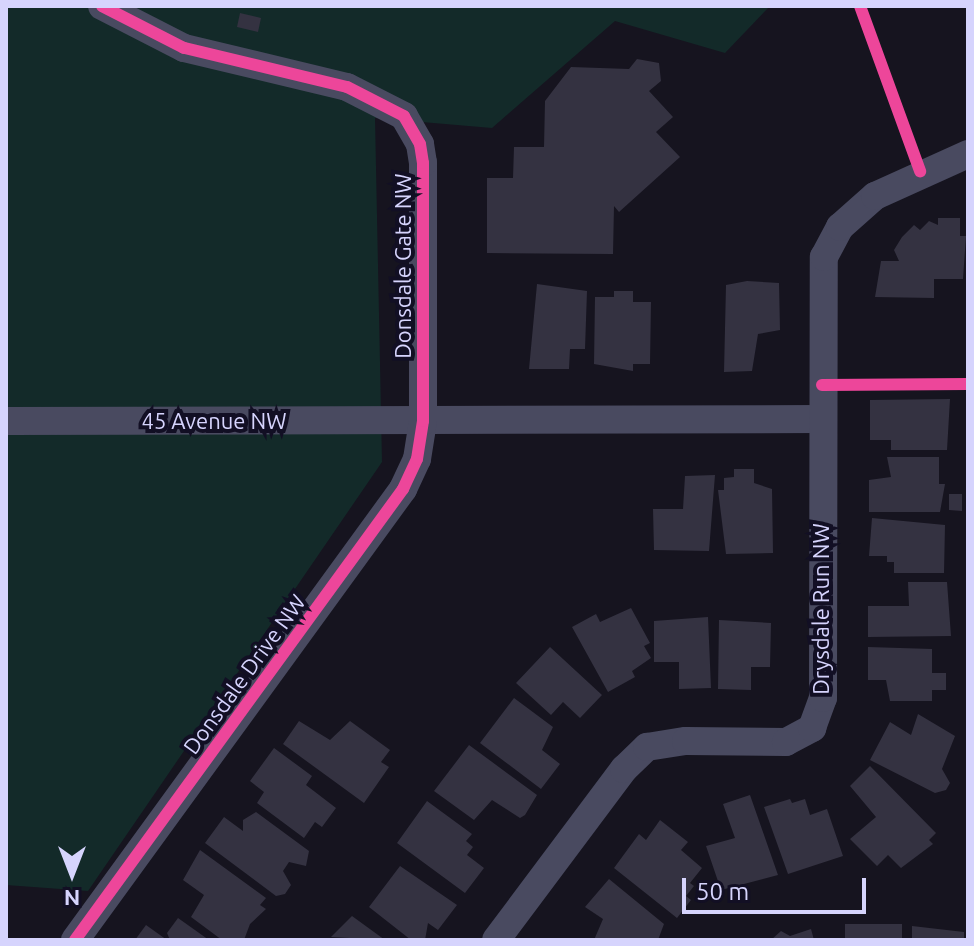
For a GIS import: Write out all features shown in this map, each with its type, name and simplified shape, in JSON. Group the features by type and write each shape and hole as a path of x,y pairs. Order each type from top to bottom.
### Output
{"street":[{"name":"Donsdale Gate NW","path":"102,6 184,48 347,87 404,116 415,132 423,163 423,421"},
{"name":"Drysdale Run NW","path":"496,940 624,769 647,747 686,741 786,742 812,728 823,698 822,270 829,242 875,196 968,154"},
{"path":"423,421 821,419"},
{"name":"45 Avenue NW","path":"6,421 423,421"},
{"name":"Donsdale Drive NW","path":"75,940 403,489 417,459 423,421"}],"green space":[{"path":"6,6 770,6 725,53 615,21 492,128 375,118 382,462 88,891 6,885"}],"building":[{"path":"240,13 261,18 258,32 237,27"},
{"path":"637,59 659,63 661,81 649,91 673,117 656,132 680,157 619,212 614,206 613,254 487,253 487,178 513,178 514,147 544,147 545,101 571,67 629,69"},
{"path":"938,218 960,218 960,236 966,236 963,279 934,279 934,298 875,297 881,261 899,261 894,250 902,237 914,225 920,230 929,221 938,225"},
{"path":"747,281 779,283 780,330 758,334 752,371 724,372 726,285"},
{"path":"537,284 587,291 585,349 570,349 569,369 529,369"},
{"path":"614,291 633,291 633,302 651,302 650,364 633,364 633,371 594,364 595,297 614,297"},
{"path":"950,399 947,450 891,450 891,440 870,440 870,400"},
{"path":"887,457 939,457 939,484 945,484 940,512 869,512 869,480 891,477"},
{"path":"734,469 754,469 754,483 772,489 773,553 726,554 718,490 724,490 724,478 734,477"},
{"path":"715,475 709,551 654,550 653,509 683,509 685,476"},
{"path":"949,494 962,494 962,511 949,510"},
{"path":"872,518 945,525 944,573 894,573 894,562 887,562 887,556 869,556"},
{"path":"908,582 947,582 951,636 868,637 868,606 909,606"},
{"path":"631,608 650,643 644,646 651,658 632,671 635,677 608,692 572,627 596,614 600,622"},
{"path":"708,617 711,688 679,689 679,662 654,662 654,621"},
{"path":"719,620 771,623 770,667 751,667 751,690 718,689"},
{"path":"550,647 602,695 580,718 563,702 551,715 516,683"},
{"path":"868,647 932,649 932,673 946,673 946,690 932,690 932,701 890,701 886,680 868,680"},
{"path":"514,698 553,727 542,750 560,764 541,789 480,743"},
{"path":"918,714 955,736 942,769 950,783 946,790 935,793 870,760 890,722 911,735"},
{"path":"299,721 330,740 350,721 390,750 381,762 389,767 364,803 283,744"},
{"path":"469,745 537,795 525,815 520,818 492,800 474,820 434,791"},
{"path":"274,748 312,776 306,785 336,808 322,827 315,822 304,838 257,803 264,792 250,781"},
{"path":"870,766 936,833 929,840 933,844 901,868 888,855 877,866 850,839 876,817 850,786"},
{"path":"750,795 778,875 721,890 706,846 735,838 723,804"},
{"path":"790,799 792,803 805,799 810,815 827,809 843,856 788,874 764,807"},
{"path":"427,801 472,834 466,841 473,847 467,855 484,868 465,893 397,843"},
{"path":"256,812 309,851 306,866 289,862 283,871 291,885 285,894 276,896 205,843 224,817 243,831 243,820"},
{"path":"660,820 688,842 681,850 702,868 690,883 694,886 686,896 691,900 677,918 614,868 639,834 646,840"},
{"path":"200,850 266,898 260,905 266,909 250,924 244,940 222,940 191,917 204,895 183,880"},
{"path":"400,866 457,905 438,930 428,923 425,940 411,940 369,907"},
{"path":"609,879 664,924 658,940 594,940 603,919 585,907"},
{"path":"352,916 385,940 331,937"},
{"path":"178,918 209,940 170,940 167,933"},
{"path":"845,924 902,924 902,940 845,940"},
{"path":"146,925 167,940 135,940"},
{"path":"912,926 964,932 964,940 912,940"},
{"path":"811,929 814,940 771,940 781,931 790,936"}],"cycle path":[{"path":"75,940 403,489 417,459 423,421 423,163 420,144 404,116 347,87 184,48 102,6"},
{"path":"860,6 920,171"},
{"path":"822,385 968,384"}]}
